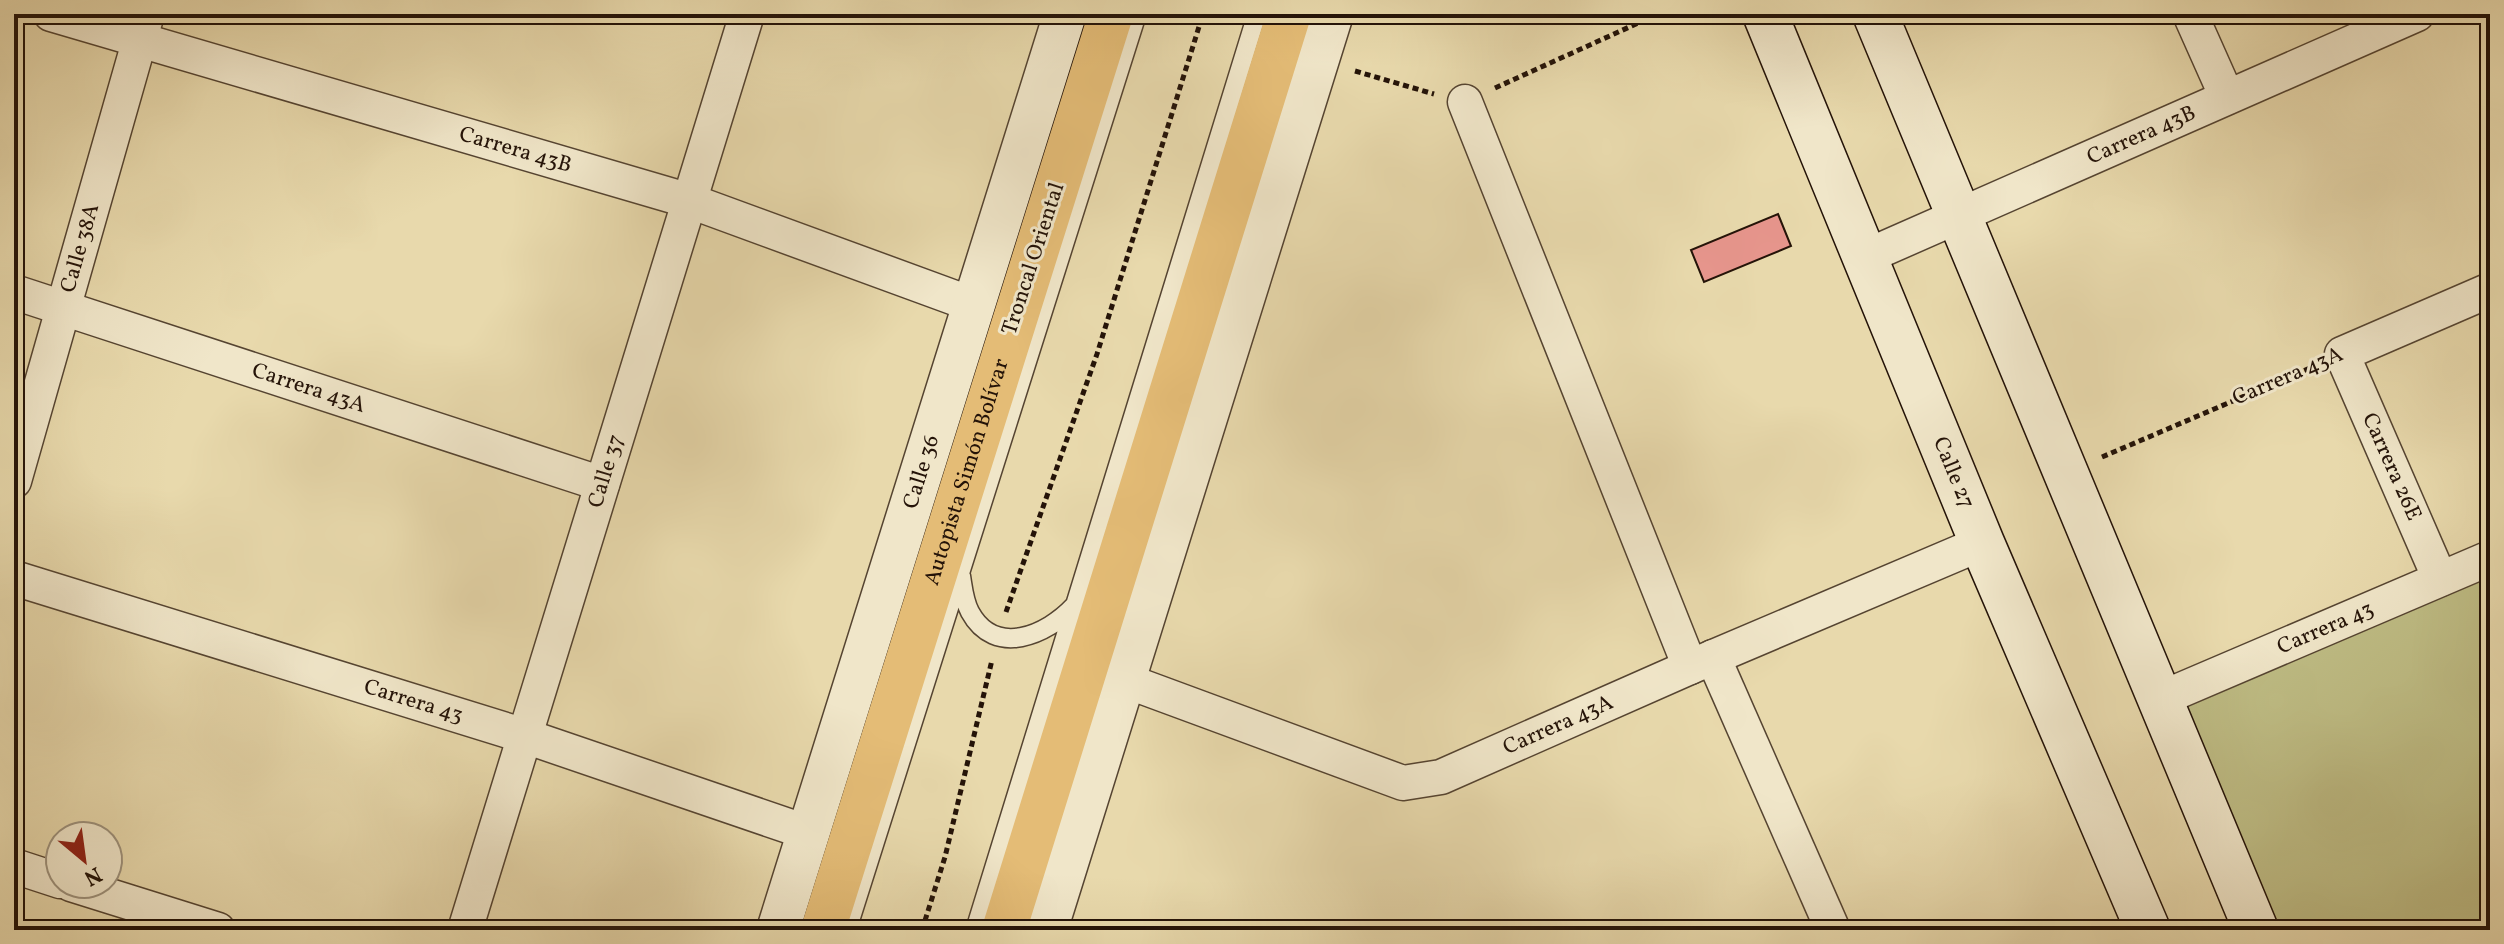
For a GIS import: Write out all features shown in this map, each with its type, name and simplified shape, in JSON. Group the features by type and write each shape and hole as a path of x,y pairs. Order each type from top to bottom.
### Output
{"highway":[{"name":"Autopista Simón Bolívar","path":"823,930 1111,14"},
{"path":"1004,930 1289,14"}],"main road":[{"name":"Calle 27","path":"1765,14 1982,543 2148,930"},
{"path":"1875,14 2256,930"}],"street":[{"name":"Carrera 43B","path":"51,14 143,28 690,201 974,305"},
{"name":"Calle 37","path":"465,930 747,14"},
{"name":"Calle 36","path":"778,930 1065,14"},
{"path":"1046,930 1332,14"},
{"path":"2190,14 2227,97"},
{"name":"Carrera 43B","path":"1865,257 2417,14"},
{"name":"Calle 38A","path":"14,481 61,307 143,28"},
{"path":"1465,102 1701,662 1833,930"},
{"name":"Carrera 43A","path":"2342,354 2490,290"},
{"name":"Carrera 43A","path":"14,292 602,484"},
{"name":"Carrera 26E","path":"2342,354 2440,579"},
{"name":"Carrera 43A","path":"1124,680 1403,783 1441,777 1982,543"},
{"name":"Carrera 43","path":"2160,699 2490,558"},
{"name":"Carrera 43","path":"14,578 525,736 809,833"},
{"path":"14,866 44,876"},
{"path":"122,900 218,930"}],"lane":[{"name":"Troncal Oriental","path":"847,930 1137,14"},
{"path":"975,930 1257,14"},
{"path":"960,573 969,609 981,627 997,636 1018,639 1039,634 1075,605"}],"path":[{"path":"922,930 945,857 997,636 1097,354 1203,14"},
{"path":"1318,60 1465,102 1658,14"},
{"name":"Carrera 43A","path":"2101,458 2342,354"}],"shaded area":[{"path":"2490,558 2490,930 2256,930 2180,690"}],"building":[{"path":"1778,214 1791,246 1704,282 1691,250"}]}
